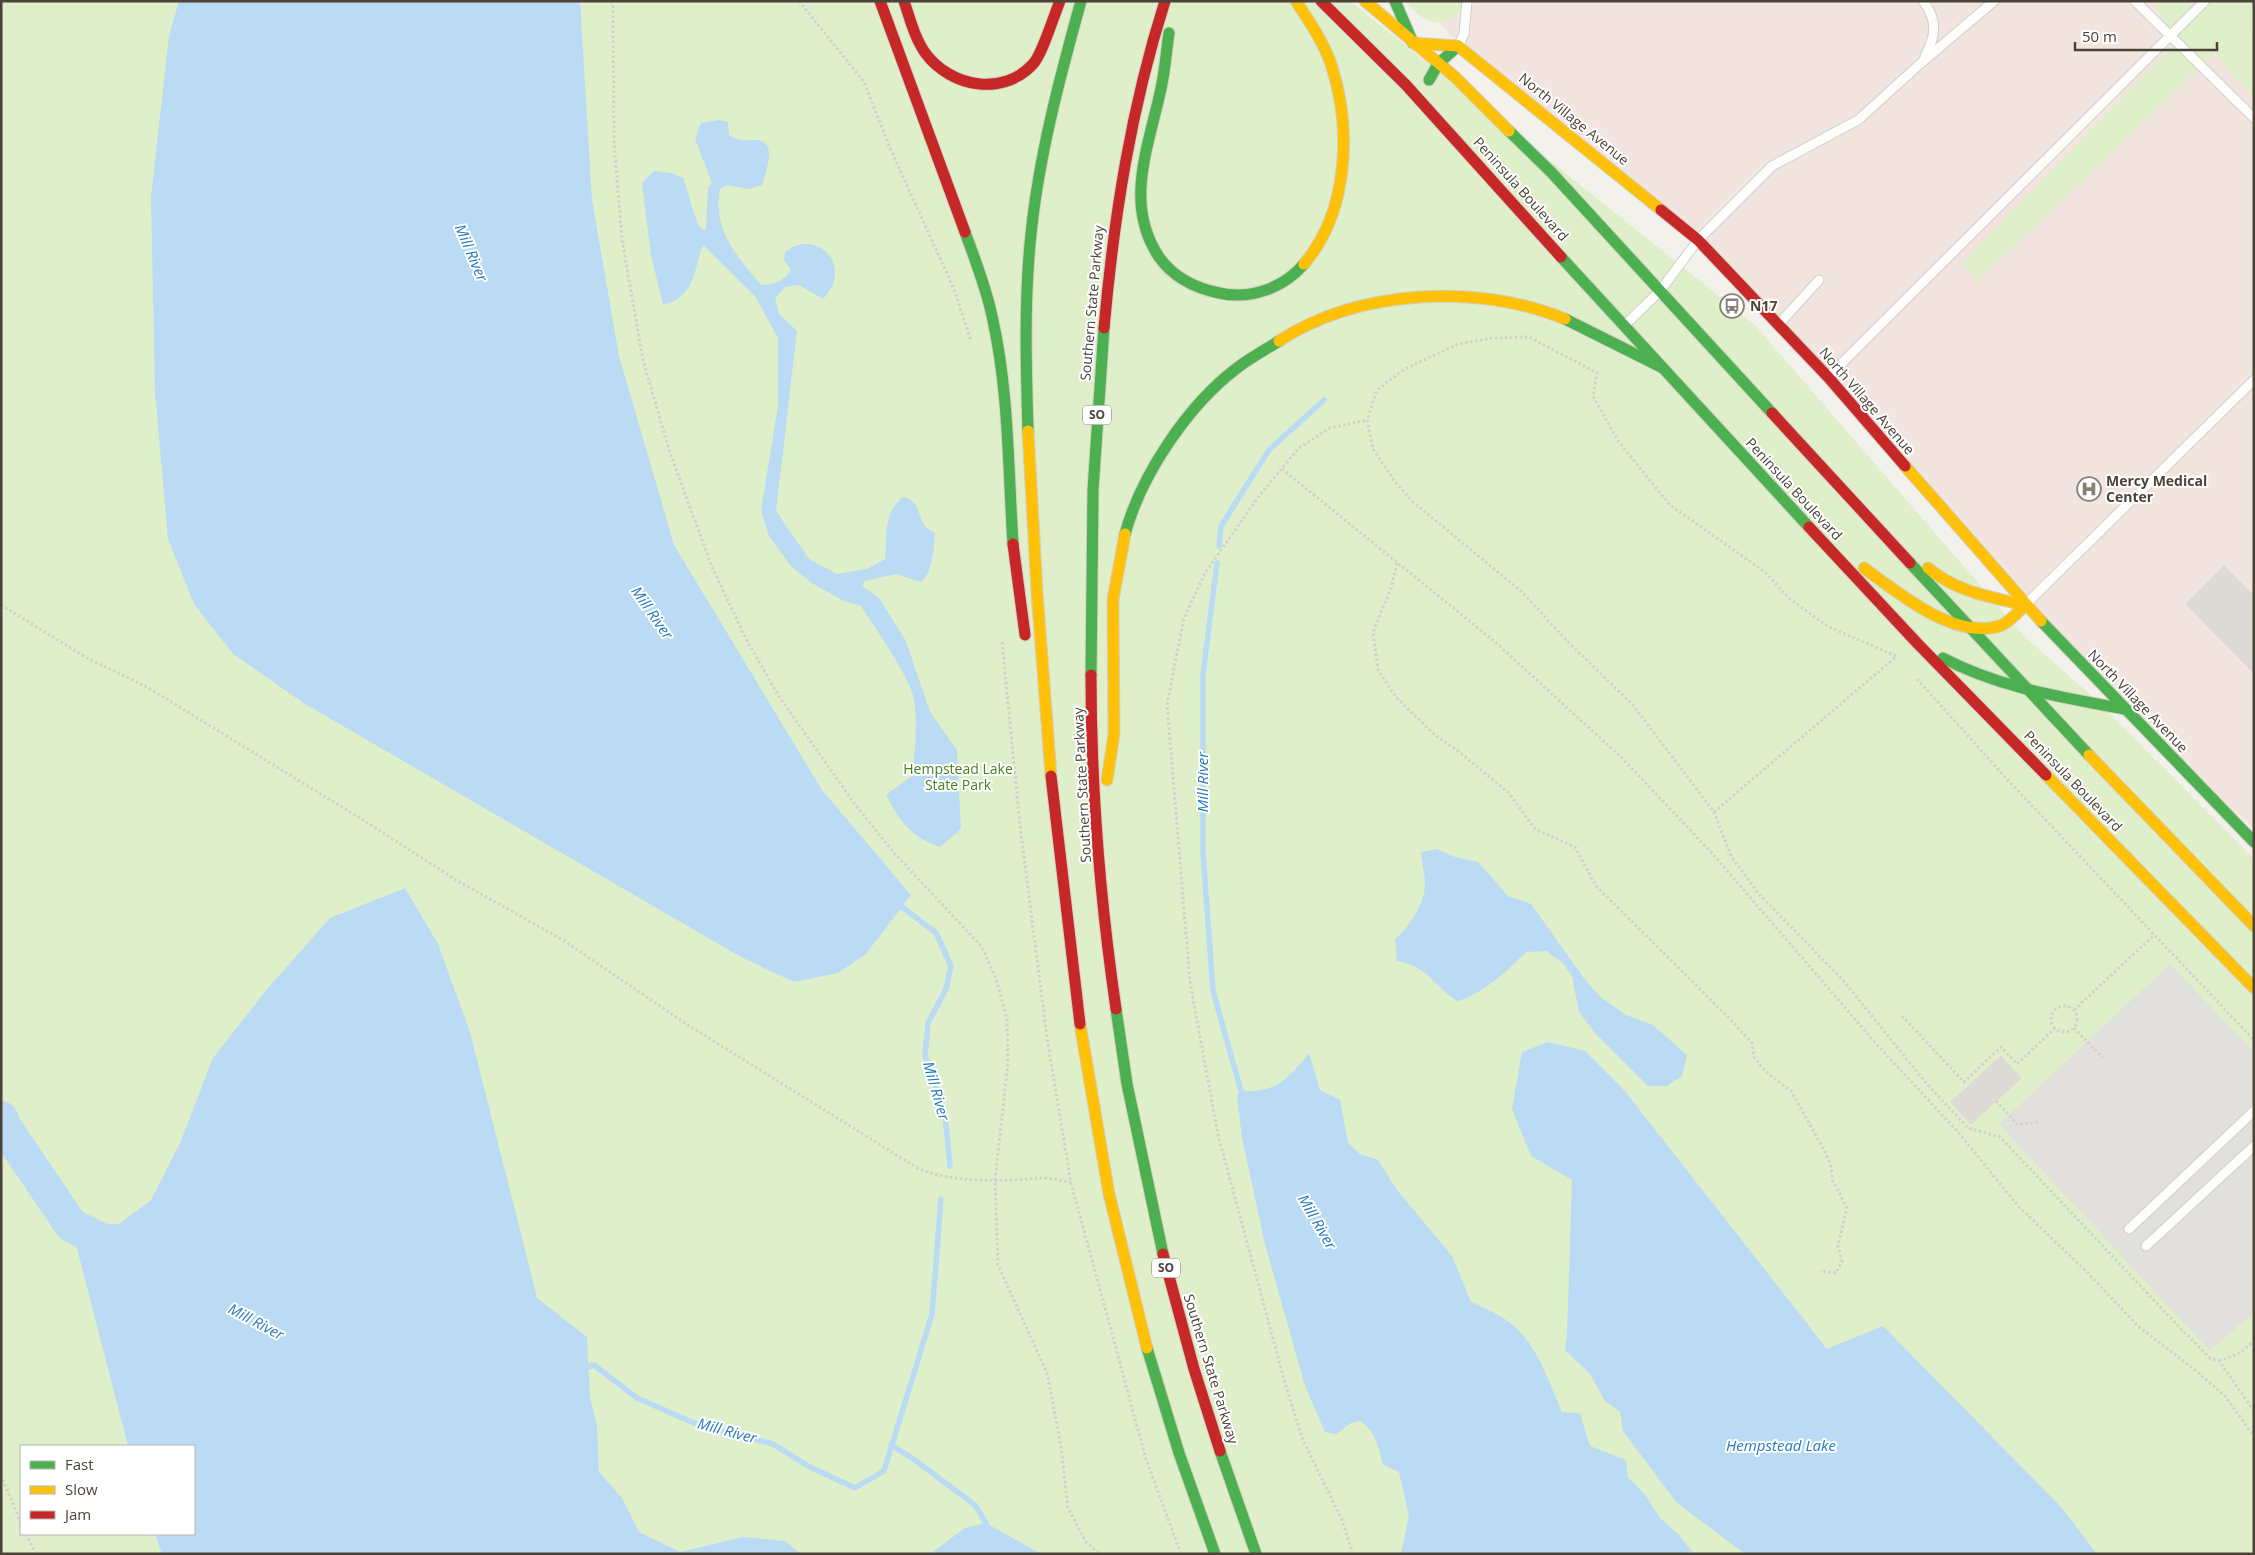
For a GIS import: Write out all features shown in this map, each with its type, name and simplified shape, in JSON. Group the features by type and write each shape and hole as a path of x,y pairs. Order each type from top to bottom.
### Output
{"main road":[{"path":"880,1 979,270 991,309 1007,411 1017,596 1047,731"},
{"path":"904,1 920,44 934,63 944,71 965,82 986,85 1008,82 1020,77 1035,63 1060,1"},
{"name":"Southern State Parkway","path":"1082,1 1062,67 1045,142 1030,236 1028,273 1026,374 1028,443 1047,731 1071,958 1100,1144 1128,1268 1152,1361 1167,1413 1216,1554"},
{"name":"Southern State Parkway","path":"1165,1 1143,76 1123,169 1112,239 1102,351 1094,489 1091,620 1094,768 1114,992 1132,1112 1146,1181 1171,1288 1198,1384 1256,1554"},
{"path":"1172,1 1164,75 1141,184 1142,219 1153,250 1174,275 1199,290 1230,296 1266,290 1289,279 1299,271 1316,249 1323,235 1340,185 1343,127 1336,76 1319,38 1296,1"},
{"name":"Peninsula Boulevard","path":"1321,1 1432,113 1661,366 1918,644 2254,988"},
{"path":"1365,1 1438,64 1551,172 2027,691 2254,926"},
{"path":"1394,1 1412,43"},
{"path":"1412,43 1458,46"},
{"path":"1432,113 1427,102 1428,84 1438,64 1458,46"},
{"name":"North Village Avenue","path":"1458,46 1698,240 1828,377 2026,605 2254,842"},
{"path":"1099,836 1114,734 1113,600 1124,533 1154,463 1176,429 1206,394 1259,351 1304,326 1346,310 1405,298 1452,295 1513,302 1561,317 1661,366"},
{"path":"1858,506 1951,585 1964,591 2026,605"},
{"path":"1815,534 1914,604 1938,618 1987,629 2003,625 2026,605"},
{"path":"1918,644 1967,672 2027,691 2124,709"}],"lane":[{"path":"1458,46 1464,34 1467,1"},
{"path":"1921,63 1934,39 1932,12 1923,1"},
{"path":"1610,340 1660,291 1698,240 1772,166 1858,120 1994,1"},
{"path":"2136,1 2254,118"},
{"path":"1828,377 2205,1"},
{"path":"1778,325 1819,280"},
{"path":"2026,605 2254,380"},
{"path":"2130,1229 2254,1111"},
{"path":"2146,1246 2254,1146"}],"path":[{"path":"611,1 613,4 614,143 622,240 643,360 669,450 712,567 746,639 778,696 854,803 894,853 982,947 996,979 1007,1019 1008,1063 995,1180 998,1265 1047,1373 1061,1446 1068,1508 1086,1542 1099,1554"},
{"path":"799,1 864,82 890,148 954,289 974,350"},
{"path":"1903,663 1897,656 1829,627 1791,600 1765,572 1670,505 1618,441 1593,396 1597,373 1529,337 1494,338 1458,344 1403,370 1377,390 1367,420 1373,449 1395,482 1413,502 1522,592 1569,643 1632,704 1714,812 1731,856 1758,893 1842,979 1926,1083 1968,1128 2000,1137 2210,1358 2219,1361 2254,1411"},
{"path":"1352,1554 1342,1520 1302,1438 1285,1383 1218,1136 1190,982 1166,704 1184,618 1205,573 1259,496 1299,448 1330,428 1367,420"},
{"path":"1282,468 1494,641 1621,757 1711,852 1879,1047 1958,1132 2020,1207 2087,1272 2138,1326 2195,1370 2224,1396 2254,1436"},
{"path":"1397,563 1391,588 1373,632 1378,670 1396,697 1434,734 1458,750 1509,793 1535,829 1575,847 1596,886 1752,1042 1754,1057 1765,1071 1791,1091 1826,1157 1833,1181 1847,1208 1838,1246 1842,1261 1836,1273 1820,1271"},
{"path":"1,605 88,658 147,687 371,825 456,880 563,940 688,1025 919,1168 934,1175 961,1179 995,1180 1052,1177 1071,1183"},
{"path":"1002,638 1020,825 1047,1038 1071,1183 1146,1458 1181,1554"},
{"path":"1714,812 1897,656"},
{"path":"1916,677 2005,777 2254,1040"},
{"path":"2074,1010 2154,935"},
{"path":"2065,1006 2074,1010 2077,1020 2074,1028 2066,1032 2055,1028 2051,1019 2057,1008 2065,1006"},
{"path":"1902,1016 1964,1082 2001,1047 2017,1064 2055,1028"},
{"path":"2074,1028 2103,1058"},
{"path":"1972,1074 1976,1079"},
{"path":"1996,1101 2018,1125 2038,1122"},
{"path":"2219,1361 2240,1354 2254,1341"},
{"path":"1,1475 20,1522"},
{"path":"26,1535 36,1554"}],"shaded area":[{"name":"Mercy Medical Center","path":"1419,1 2254,1 2254,828 2144,732 1760,301 1454,39"},
{"path":"2170,964 2254,1052 2254,1312 2210,1351 1999,1124"}],"green space":[{"name":"Hempstead Lake State Park","path":"1,1 1350,1 1754,324 2026,638 2092,696 2254,859 2254,1554 1,1554"},
{"path":"1406,1 1462,1 1461,7 1453,16 1447,20 1435,22 1423,18"},
{"path":"2161,1 2252,1 2254,97 2214,54 1979,280 1961,264 2177,41 2155,7"}],"water":[{"path":"179,1 580,1 592,200 619,356 674,545 822,790 911,895 866,954 838,973 794,982 741,957 305,704 233,654 194,604 168,539 155,392 151,196 169,36"},
{"path":"719,120 728,122 729,135 739,140 763,142 769,152 762,185 749,189 727,185 720,189 718,204 723,230 743,264 761,285 775,283 782,280 791,270 784,260 785,252 797,245 809,244 819,247 828,253 833,263 835,274 832,286 823,299 799,285 785,287 775,298 779,314 797,331 776,511 809,559 837,574 867,569 885,559 887,526 891,512 902,497 914,503 924,525 935,532 930,566 925,578 921,582 896,574 865,581 862,586 879,598 906,641 930,712 957,750 961,829 940,847 921,838 907,827 886,795 912,776 914,757 916,728 914,699 899,665 861,606 844,601 810,582 791,566 769,536 761,510 778,406 778,338 755,296 703,245 688,289 674,301 663,305 651,255 642,183 654,171 672,173 683,178 698,223 701,229 706,229 708,187 712,183 695,139 701,123"},
{"path":"1437,849 1455,857 1478,862 1508,896 1531,904 1583,977 1599,996 1626,1015 1653,1025 1687,1055 1682,1076 1667,1086 1648,1086 1595,1033 1579,1012 1572,976 1562,962 1546,951 1526,952 1485,988 1457,1001 1424,972 1397,961 1395,939 1406,928 1415,914 1424,891 1425,880 1421,852"},
{"path":"405,888 438,944 470,1032 537,1298 587,1337 590,1397 597,1427 599,1472 622,1498 639,1532 680,1552 743,1537 785,1541 801,1554 162,1554 155,1535 195,1535 195,1445 128,1445 71,1225 119,1224 151,1200 180,1143 213,1058 268,988 330,918"},
{"name":"Hempstead Lake","path":"1548,1042 1585,1051 1624,1090 1827,1349 1883,1326 2062,1508 2097,1554 1745,1554 1677,1503 1623,1431 1620,1412 1605,1401 1590,1374 1565,1350 1572,1180 1531,1156 1512,1109 1522,1052"},
{"path":"1309,1053 1320,1090 1340,1100 1348,1143 1360,1154 1378,1160 1397,1190 1452,1256 1471,1302 1505,1319 1523,1335 1543,1367 1562,1412 1580,1413 1590,1446 1626,1460 1628,1477 1646,1496 1660,1518 1679,1535 1694,1554 1401,1554 1409,1516 1399,1472 1383,1465 1373,1434 1360,1421 1351,1423 1336,1434 1325,1432 1305,1386 1265,1244 1242,1138 1237,1096 1241,1091 1264,1090 1273,1087 1288,1077"},
{"path":"986,1523 1041,1554 930,1554 965,1528"}],"building":[{"path":"2224,566 2254,596 2254,673 2186,604"},
{"path":"2001,1056 2021,1078 1971,1124 1951,1102"}],"waterway":[{"name":"Mill River","path":"1219,546 1221,526 1269,450 1324,400"},
{"name":"Mill River","path":"1217,563 1203,674 1203,853 1213,991 1241,1091 1245,1098"},
{"name":"Mill River","path":"897,903 936,933 951,966 946,989 928,1023 925,1056 945,1114 950,1166"},
{"name":"Mill River","path":"1,1118 4,1126 71,1225 111,1245"},
{"name":"Mill River","path":"581,1369 594,1365 637,1398 694,1423 773,1444 808,1466 855,1488 884,1471 932,1314 941,1199"},
{"path":"891,1445 912,1458 975,1505 986,1523"}],"traffic: fast":[{"path":"1028,431 1026,307 1031,234 1039,175 1051,116 1081,1"},
{"path":"1395,1 1413,43"},
{"path":"1169,33 1162,86 1145,155 1141,197 1143,217 1149,237 1159,257 1185,281 1210,291 1231,295 1254,293 1276,286 1287,280 1304,264"},
{"path":"1429,80 1438,64 1458,46"},
{"path":"1509,131 1551,172 1772,413"},
{"path":"965,232 987,295 998,344 1005,401 1013,544"},
{"path":"1561,257 1809,527"},
{"path":"1565,319 1661,367"},
{"path":"1091,675 1093,490 1104,328"},
{"path":"1125,534 1142,488 1184,421 1219,383 1242,364 1279,341"},
{"path":"1910,563 2089,755"},
{"path":"2041,621 2254,842"},
{"path":"1943,658 1986,677 2009,684 2054,696 2124,709"},
{"path":"1116,1009 1127,1084 1163,1254"},
{"path":"1147,1348 1179,1453 1215,1554"},
{"path":"1220,1451 1256,1554"}],"traffic: slow":[{"path":"1296,1 1320,39 1331,64 1338,89 1344,141 1338,194 1330,219 1319,243 1304,264"},
{"path":"1365,1 1455,77 1509,131"},
{"path":"1413,43 1458,46 1661,210"},
{"path":"1279,341 1311,324 1345,311 1382,302 1419,297 1457,296 1495,300 1531,307 1565,319"},
{"path":"1028,431 1037,592 1051,776"},
{"path":"1905,466 2041,621"},
{"path":"1107,780 1114,734 1113,600 1125,534"},
{"path":"1864,568 1911,602 1948,621 1966,627 1985,628 2002,625 2025,605"},
{"path":"1928,568 1950,583 1974,593 2025,605"},
{"path":"2089,755 2254,926"},
{"path":"2046,775 2254,988"},
{"path":"1080,1024 1109,1194 1147,1348"}],"traffic: jam":[{"path":"880,1 965,232"},
{"path":"904,1 913,29 926,54 949,74 978,84 993,84 1007,81 1021,74 1033,64 1044,44 1060,1"},
{"path":"1104,328 1113,245 1133,122 1165,1"},
{"path":"1321,1 1406,85 1561,257"},
{"path":"1661,210 1698,240 1828,377 1905,466"},
{"path":"1772,413 1910,563"},
{"path":"1809,527 1918,644 2046,775"},
{"path":"1013,544 1025,635"},
{"path":"1091,675 1091,717 1098,842 1105,926 1116,1009"},
{"path":"1051,776 1080,1024"},
{"path":"1163,1254 1194,1369 1220,1451"}],"place":[{"name":"N17","path":"1732,306"},
{"name":"Mercy Medical Center","path":"2089,489"}]}
